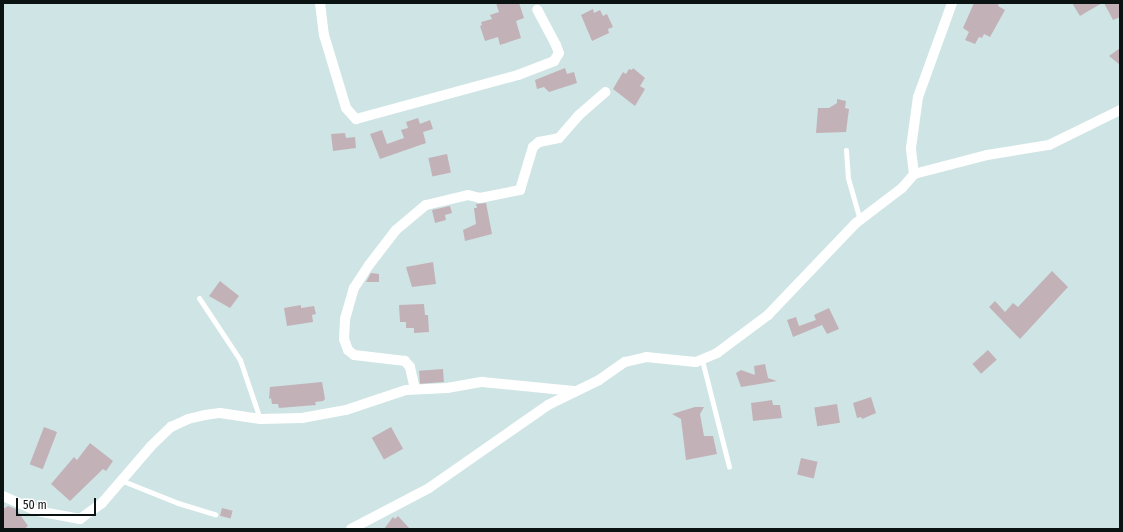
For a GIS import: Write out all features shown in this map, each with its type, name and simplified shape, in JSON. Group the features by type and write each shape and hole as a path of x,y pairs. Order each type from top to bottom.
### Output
{"street":[{"path":"320,3 324,35 346,108 356,119 518,75 554,61 559,53 537,10"},
{"path":"914,174 911,148 918,97 952,3"},
{"path":"415,389 410,367 405,362 354,355 348,350 344,339 345,319 354,288 369,265 396,230 426,205 468,195 480,198 520,190 533,147 540,142 559,138 579,115 605,92"},
{"path":"351,529 429,488 529,417 574,391 632,361 646,357 684,362 702,360 745,334 768,315 860,220 902,188 914,174 987,155 1049,145 1120,110"},
{"path":"3,496 37,511 80,519 97,508 124,481 151,446 171,427 188,418 220,413 260,419 325,415 415,389 447,388 482,382 574,391"}],"lane":[{"path":"846,150 848,178 860,220"},
{"path":"199,298 240,360 260,419"},
{"path":"702,360 729,467"},
{"path":"124,481 178,503 215,514"}],"building":[{"path":"496,3 519,3 524,18 516,21 521,38 500,45 498,37 485,41 480,26 482,25 481,22 492,19 490,15 499,12"},
{"path":"974,3 999,3 998,6 1005,10 990,37 984,34 982,38 979,37 975,44 965,40 969,32 963,28"},
{"path":"1072,3 1102,3 1080,16"},
{"path":"1104,3 1120,3 1120,17 1113,20"},
{"path":"593,9 594,13 600,10 603,16 607,14 613,27 608,29 609,33 592,41 581,15"},
{"path":"1120,48 1120,65 1109,56"},
{"path":"565,68 567,74 574,72 577,83 549,92 544,87 537,89 535,80"},
{"path":"633,68 645,78 640,86 645,89 635,106 613,89 623,72 626,74 629,69 632,70"},
{"path":"837,99 846,101 845,108 849,109 846,132 816,133 818,108 829,108 837,103"},
{"path":"418,118 420,124 430,120 433,129 423,132 426,143 380,159 370,134 382,130 387,144 404,138 401,130 408,128 406,122"},
{"path":"345,133 346,138 355,137 356,148 333,151 331,134"},
{"path":"447,154 451,173 432,177 428,158"},
{"path":"486,203 492,234 465,241 463,230 476,224 474,208 477,208 476,204"},
{"path":"450,206 452,213 445,215 446,220 435,223 432,210"},
{"path":"433,262 436,284 412,287 406,267"},
{"path":"1052,271 1068,287 1020,339 989,307 995,301 1005,312 1013,303 1018,307"},
{"path":"371,273 379,274 379,282 366,282"},
{"path":"220,281 239,296 230,308 209,296"},
{"path":"424,304 425,315 428,315 429,332 414,333 414,328 406,328 406,322 400,322 399,305"},
{"path":"301,305 301,308 314,306 316,314 312,315 313,322 287,326 284,308"},
{"path":"829,308 839,329 827,334 822,325 793,337 787,320 796,317 799,326 816,320 814,315"},
{"path":"988,350 997,360 981,374 972,364"},
{"path":"765,364 768,378 777,381 741,387 736,373 741,370 755,375 754,366"},
{"path":"443,369 444,382 420,384 419,371"},
{"path":"322,382 325,399 323,401 315,402 316,405 279,408 278,404 272,404 271,398 269,399 270,387"},
{"path":"871,397 876,413 862,419 861,417 857,418 853,403"},
{"path":"772,400 773,405 780,405 782,418 753,421 751,403"},
{"path":"837,404 840,423 817,426 814,408"},
{"path":"695,407 704,407 700,414 704,436 713,436 717,454 686,460 681,419 672,414"},
{"path":"44,427 57,432 43,469 30,464"},
{"path":"391,427 403,449 384,460 372,438"},
{"path":"90,443 113,461 106,471 103,469 70,501 51,484 74,457 77,460"},
{"path":"801,458 818,462 814,478 797,475"},
{"path":"8,506 16,509 28,526 24,529 3,529 3,509"},
{"path":"222,508 233,511 231,519 220,516"},
{"path":"398,516 410,529 384,529 393,517 395,519"}]}
